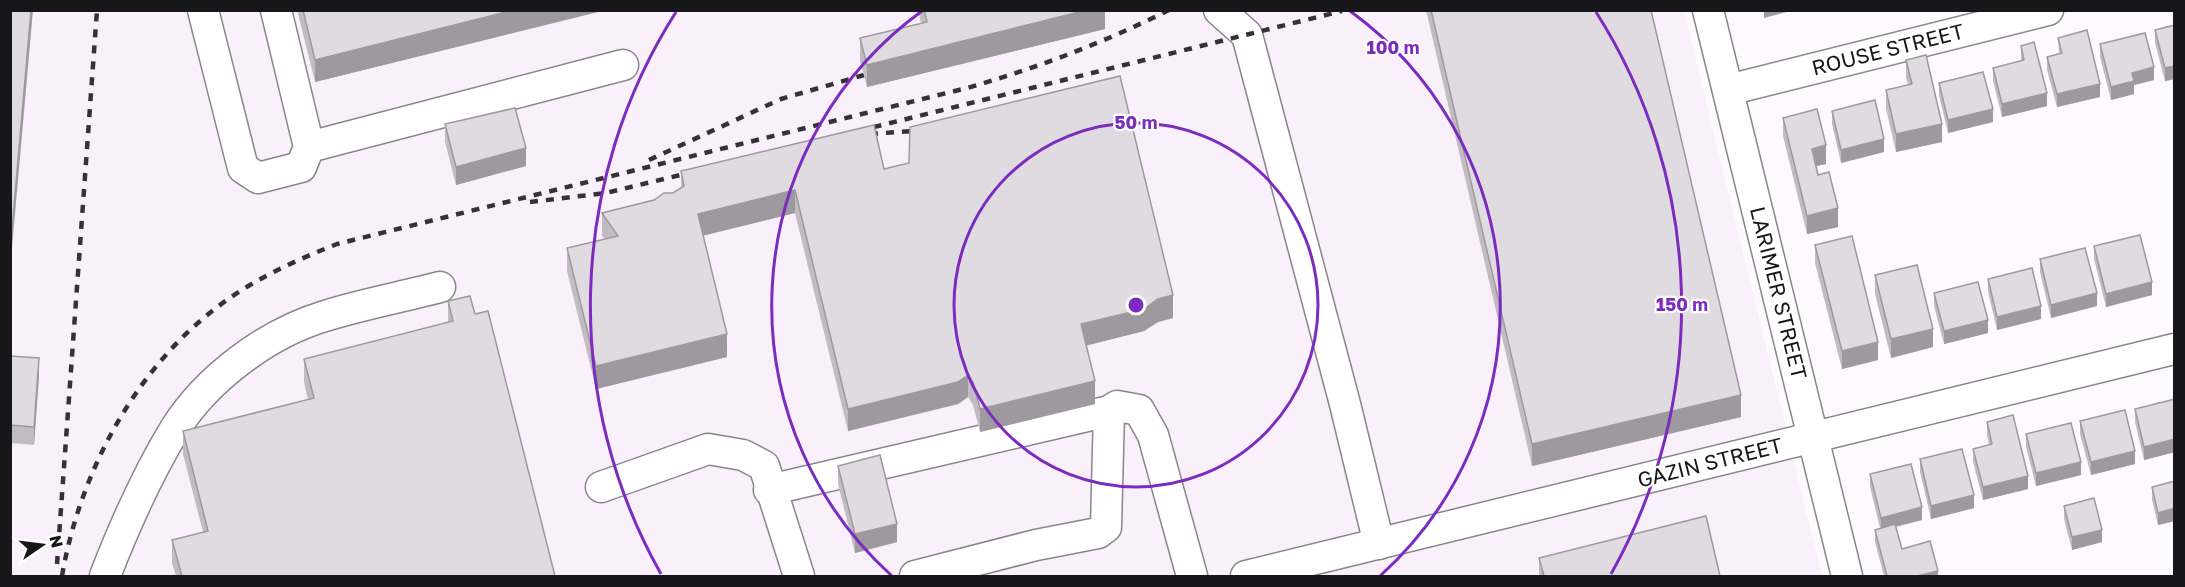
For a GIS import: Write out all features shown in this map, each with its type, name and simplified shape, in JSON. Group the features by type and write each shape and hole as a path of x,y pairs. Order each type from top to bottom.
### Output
{"street":[{"path":"203,10 243,168 258,178 302,167 309,147 276,10"},
{"path":"1219,10 1247,35 1342,393 1379,544"},
{"name":"LARIMER STREET","path":"1708,10 1847,576"},
{"name":"ROUSE STREET","path":"1728,90 2048,10"},
{"path":"309,147 623,65"},
{"path":"105,576 127,523 176,428 205,392 234,365 280,335 324,316 440,287"},
{"name":"GAZIN STREET","path":"1246,576 2175,349"},
{"path":"769,490 1109,411 1117,406 1139,410 1153,435 1192,576"},
{"path":"915,576 1036,545 1098,533 1106,527 1109,411"},
{"path":"601,487 708,449 727,450 756,460 764,466 769,490 799,576"}],"shaded area":[{"path":"10,11 1684,11 1822,576 11,576"}],"building":[{"path":"10,10 31,10 10,252"},
{"path":"303,10 514,10 315,60"},
{"path":"924,10 1087,10 867,65 860,38 927,22"},
{"path":"1431,10 1651,10 1741,395 1532,444"},
{"path":"2175,25 2175,66 2165,68 2155,30"},
{"path":"2087,30 2100,84 2057,94 2047,57 2062,53 2058,38"},
{"path":"2145,33 2154,67 2132,73 2134,81 2111,87 2100,44"},
{"path":"2034,42 2047,93 2002,104 1993,68 2024,60 2021,46"},
{"path":"1926,55 1942,124 1896,134 1886,90 1912,84 1906,60"},
{"path":"1983,72 1993,109 1948,120 1939,83"},
{"path":"1120,76 1173,295 1158,299 1144,309 1081,324 1095,381 980,409 973,382 968,375 958,382 848,409 795,190 698,214 727,334 596,366 567,248 618,236 602,213 654,200 664,193 673,193 684,186 681,171 874,125 884,169 909,163 910,127"},
{"path":"1875,100 1884,139 1841,150 1832,111"},
{"path":"515,108 526,148 456,167 445,124"},
{"path":"1817,109 1826,145 1812,149 1818,175 1829,172 1838,208 1807,216 1783,118"},
{"path":"2140,235 2152,282 2106,294 2094,246"},
{"path":"1852,236 1878,342 1842,351 1815,245"},
{"path":"2085,248 2097,293 2051,305 2040,259"},
{"path":"1917,265 1933,329 1891,339 1875,275"},
{"path":"2032,268 2041,306 1997,317 1988,279"},
{"path":"1978,282 1988,320 1944,331 1934,293"},
{"path":"470,296 475,314 488,311 555,576 182,576 172,540 208,531 183,431 314,398 304,359 453,321 448,301"},
{"path":"10,356 39,358 34,427 10,425"},
{"path":"2175,399 2175,439 2144,447 2135,409"},
{"path":"2125,410 2135,451 2091,462 2080,421"},
{"path":"2013,415 2028,476 1983,487 1973,449 1992,444 1987,422"},
{"path":"2071,423 2081,462 2036,473 2026,434"},
{"path":"1962,449 1974,495 1931,506 1920,459"},
{"path":"880,455 897,524 855,534 838,466"},
{"path":"1911,464 1922,507 1881,518 1870,474"},
{"path":"2175,481 2175,508 2158,513 2152,487"},
{"path":"2094,498 2102,530 2072,537 2064,506"},
{"path":"1706,516 1720,576 1544,576 1539,558"},
{"path":"1895,524 1902,549 1930,541 1938,571 1917,576 1887,576 1875,530"}],"railway":[{"path":"57,564 97,10"},
{"path":"62,576 71,534 84,493 101,453 122,414 147,378 175,345 207,315 242,290 300,259 337,244 967,88 1069,54 1169,10"},
{"path":"858,131 1342,11"},
{"path":"649,160 781,99 864,75"},
{"path":"870,134 927,130"},
{"path":"530,202 606,193 697,171"}]}
